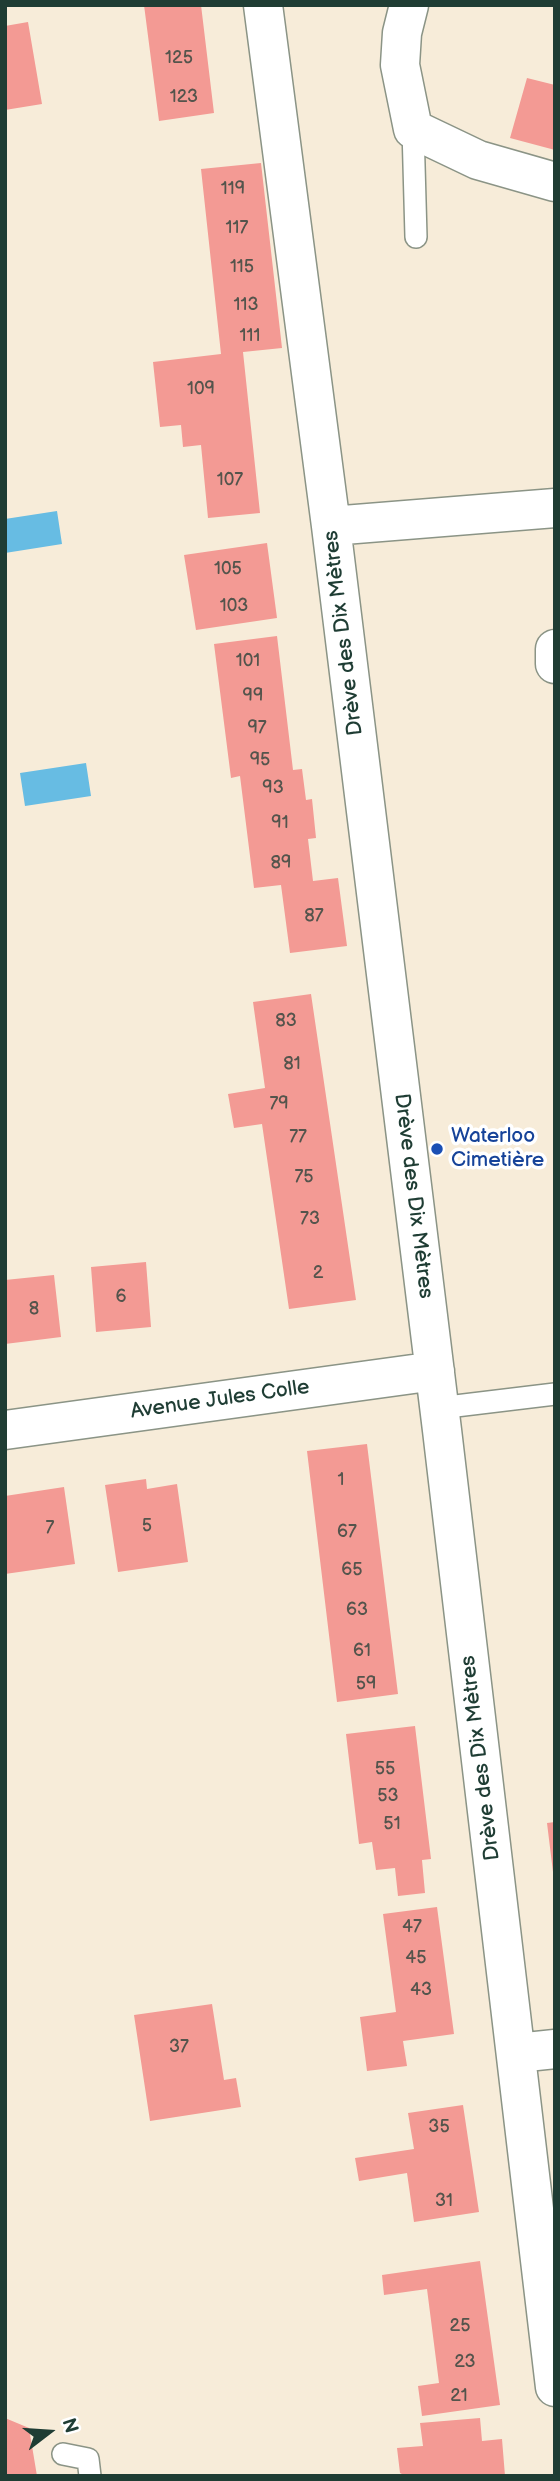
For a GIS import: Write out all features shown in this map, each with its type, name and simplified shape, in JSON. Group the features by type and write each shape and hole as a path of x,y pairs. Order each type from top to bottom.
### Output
{"street":[{"name":"Drève des Dix Mètres","path":"262,5 331,526 435,1371 555,2387"},
{"path":"409,5 402,33 400,65 413,129 478,160 555,182"},
{"path":"331,526 555,509"},
{"path":"555,649 555,664"},
{"name":"Avenue Jules Colle","path":"5,1430 435,1371"},
{"path":"517,2053 555,2049"}],"lane":[{"path":"413,129 416,237"},
{"path":"439,1408 555,1394"},
{"path":"63,2454 88,2459 90,2476"}],"water":[{"path":"57,511 62,544 5,553 5,519"},
{"path":"86,763 91,796 25,806 20,773"}],"building":[{"path":"144,5 201,5 214,113 159,121"},
{"path":"28,22 42,104 5,110 5,26"},
{"path":"527,78 555,85 555,150 510,138"},
{"path":"261,163 282,348 243,352 260,513 208,518 201,445 183,447 181,425 160,427 153,362 221,354 201,169"},
{"path":"267,543 277,618 196,630 184,555"},
{"path":"277,636 293,770 302,769 306,800 312,799 316,838 308,839 313,881 338,878 347,946 290,953 281,885 254,888 240,776 231,778 214,644"},
{"path":"311,994 356,1300 289,1309 262,1124 234,1128 228,1094 265,1088 253,1002"},
{"path":"146,1262 151,1327 96,1332 91,1267"},
{"path":"54,1275 61,1337 5,1344 5,1280"},
{"path":"367,1444 398,1694 337,1702 307,1451"},
{"path":"146,1479 147,1489 177,1484 188,1562 118,1572 105,1485"},
{"path":"64,1487 75,1564 5,1574 5,1496"},
{"path":"415,1726 431,1859 422,1860 425,1893 398,1896 395,1868 376,1870 372,1842 359,1844 346,1734"},
{"path":"555,1822 555,1872 553,1872 547,1823"},
{"path":"437,1907 454,2034 403,2041 407,2066 367,2071 360,2017 396,2012 383,1914"},
{"path":"212,2004 224,2080 236,2078 241,2107 150,2121 134,2015"},
{"path":"463,2105 479,2212 414,2222 407,2173 359,2181 355,2158 414,2149 408,2113"},
{"path":"480,2261 500,2405 422,2416 418,2386 439,2383 427,2289 384,2295 382,2275"},
{"path":"5,2418 29,2428 37,2476 5,2476"},
{"path":"480,2418 482,2441 502,2439 505,2476 406,2476 400,2473 397,2448 423,2446 420,2423"}],"place":[{"name":"Waterloo Cimetière","path":"437,1149"}]}
